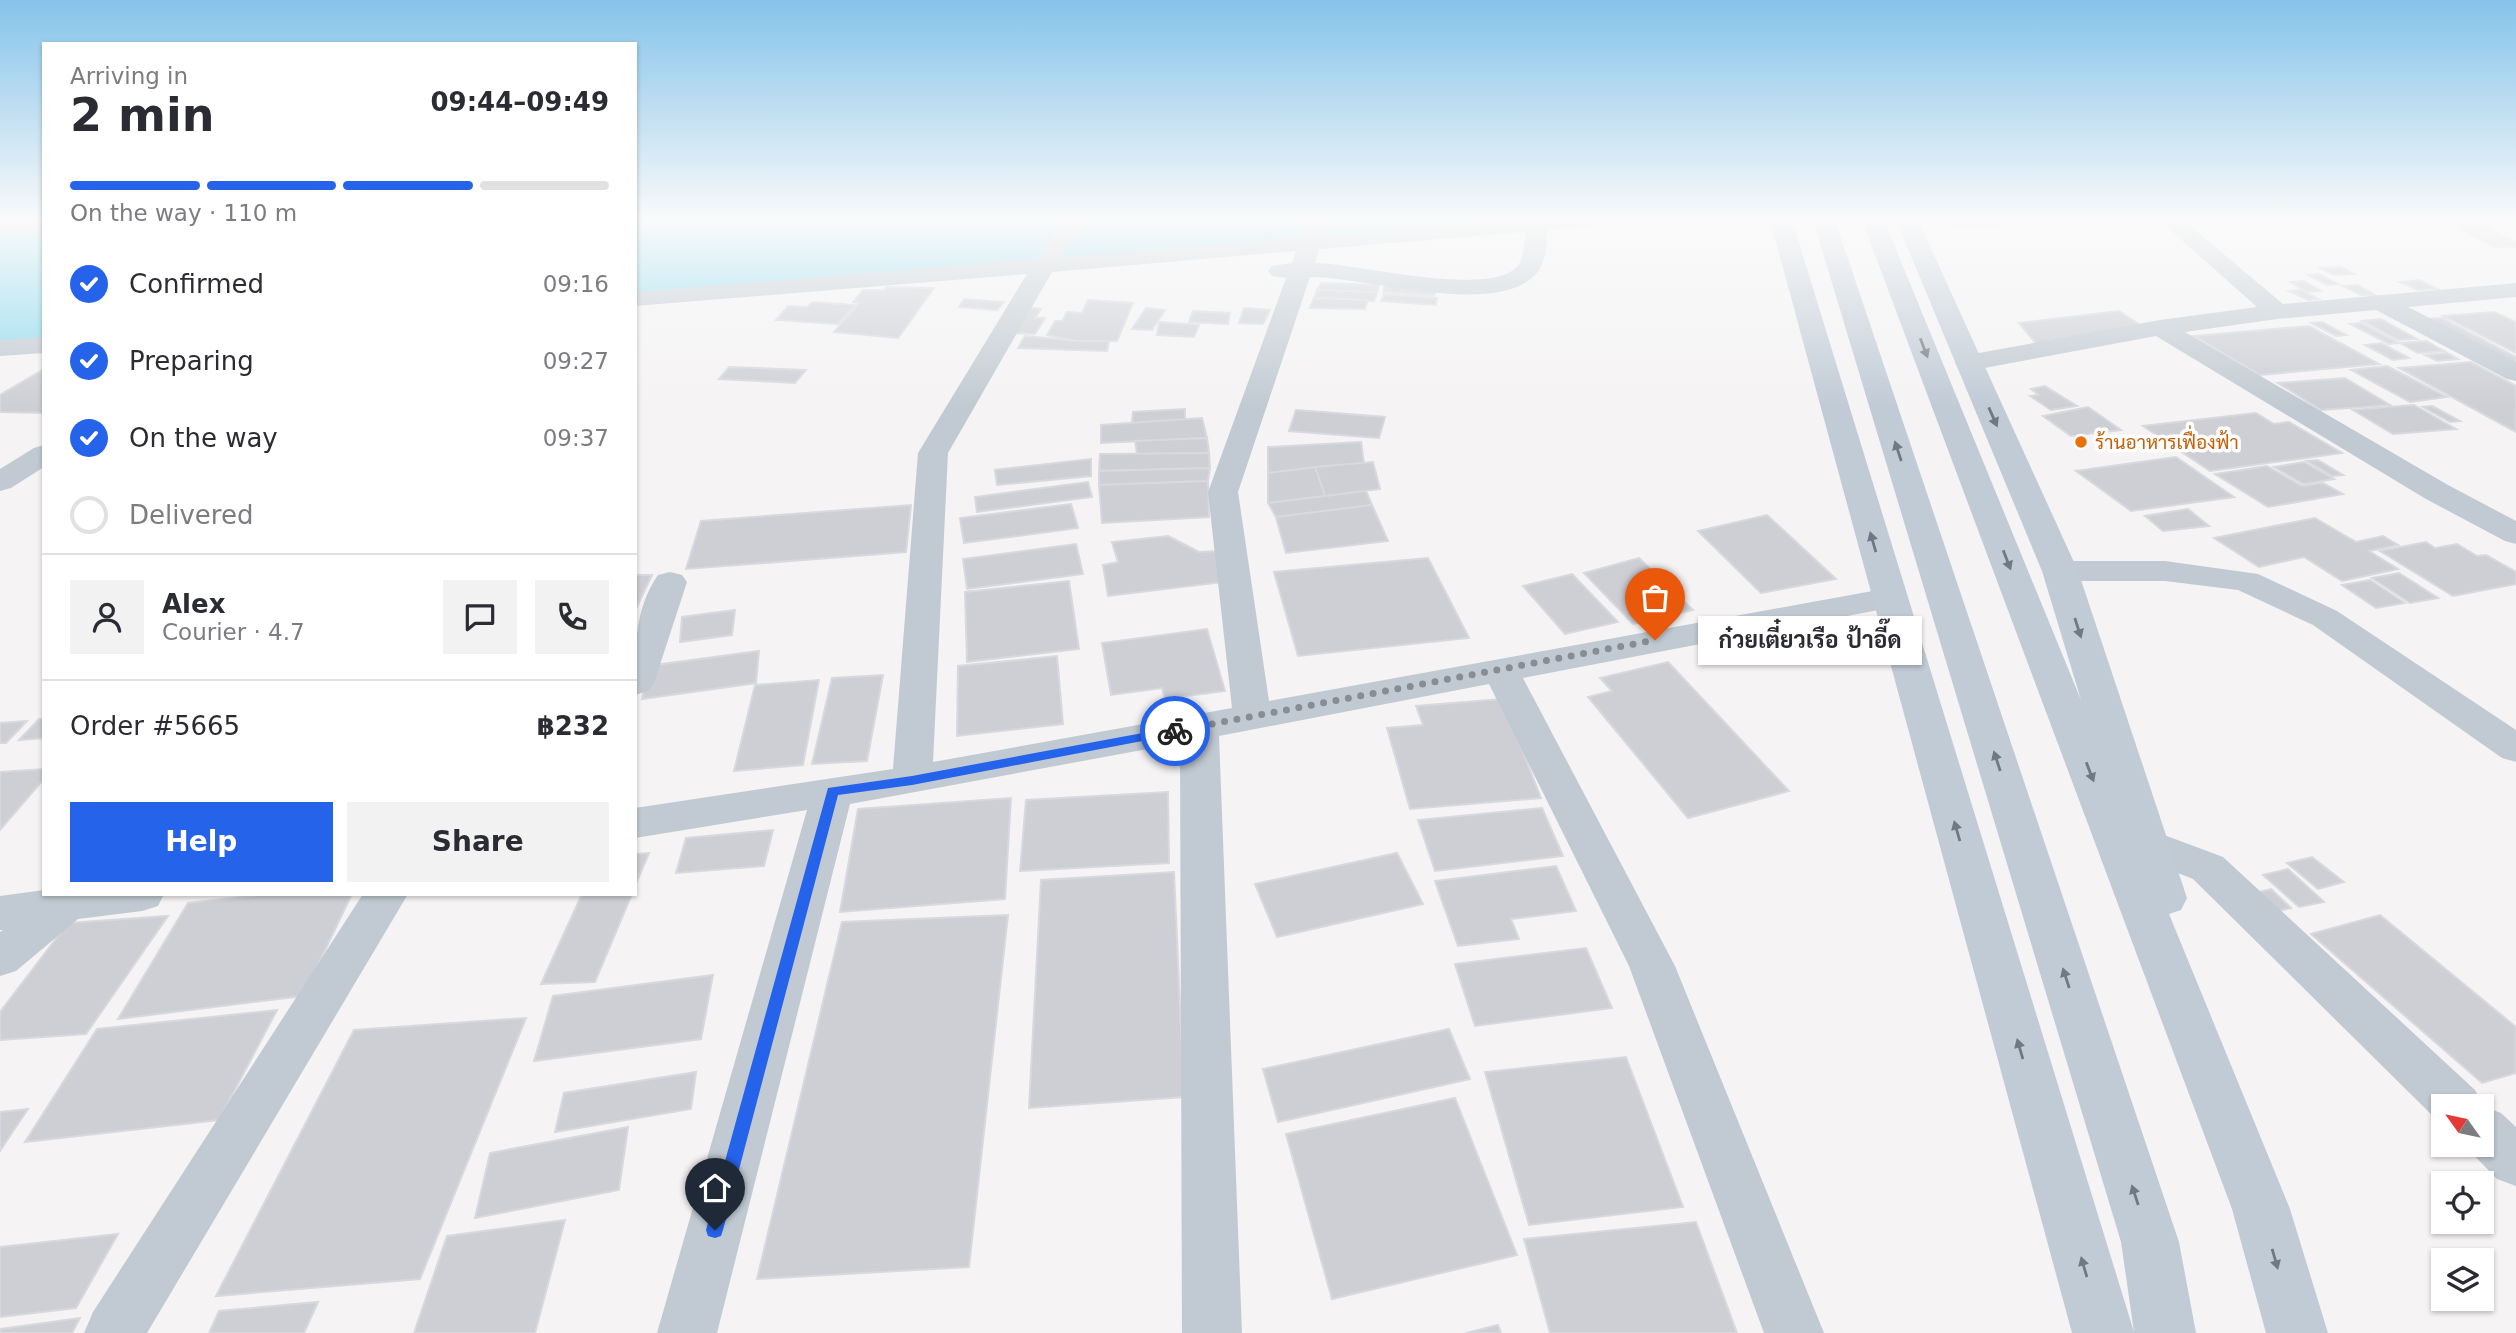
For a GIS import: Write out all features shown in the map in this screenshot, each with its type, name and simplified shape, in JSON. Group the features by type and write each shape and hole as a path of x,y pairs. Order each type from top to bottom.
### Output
{"main road":[{"path":"1800,282 2103,1333"},
{"path":"1845,282 2150,1241 2165,1333"},
{"path":"1898,282 2261,1209"},
{"path":"1934,282 2060,571 2148,845 2297,1333"}],"street":[{"path":"637,299 809,282"},
{"path":"912,780 933,453 1035,282"},
{"path":"1252,715 1223,492 1297,282"},
{"path":"1409,282 1495,286 1503,282"},
{"path":"2242,282 2277,312"},
{"path":"1968,363 2160,328 2277,312 2516,290"},
{"path":"2381,303 2516,373"},
{"path":"2160,328 2437,492 2516,534"},
{"path":"0,348 42,345"},
{"path":"0,482 42,455"},
{"path":"2060,571 2165,571 2246,582 2325,618 2516,749"},
{"path":"637,677 670,582"},
{"path":"637,823 912,780 1889,598"},
{"path":"1500,669 1652,966 1794,1333"},
{"path":"1199,727 1212,1333"},
{"path":"687,1333 833,791"},
{"path":"2148,845 2208,868 2444,1094"},
{"path":"0,913 127,896"},
{"path":"114,1333 385,896"},
{"path":"0,958 66,904"},
{"path":"2494,1141 2516,1162"}],"water":[{"path":"0,282 42,282 42,341 0,344"},
{"path":"637,282 806,282 637,296"}],"building":[{"path":"2290,282 2306,282 2321,291 2307,292"},
{"path":"2400,282 2423,282 2437,289 2418,290"},
{"path":"1321,283 1379,285 1377,292 1317,290"},
{"path":"1385,284 1437,289 1434,296 1383,292"},
{"path":"2358,285 2375,295 2361,295 2343,286"},
{"path":"887,287 934,288 898,338 834,332 859,303 853,302 863,290 884,290"},
{"path":"1317,290 1377,292 1374,301 1314,298"},
{"path":"2301,290 2319,299 2308,300 2289,291"},
{"path":"1384,294 1437,298 1436,305 1381,301"},
{"path":"1314,298 1368,300 1365,309 1310,308"},
{"path":"964,299 1004,302 997,310 959,307"},
{"path":"1088,300 1133,303 1117,341 1077,341 1047,335 1055,321 1062,321 1067,312 1082,313"},
{"path":"813,302 855,305 838,324 776,320 788,306 807,307"},
{"path":"1027,307 1041,309 1035,318 1045,318 1035,334 1013,333"},
{"path":"1146,308 1165,310 1152,330 1132,329"},
{"path":"1244,308 1270,310 1263,324 1239,323"},
{"path":"1193,311 1230,313 1228,324 1189,322"},
{"path":"2119,311 2145,328 2038,346 2019,323"},
{"path":"2494,312 2516,322 2516,353 2443,316"},
{"path":"2442,318 2516,357 2516,366 2426,319"},
{"path":"2381,319 2417,339 2398,340 2362,321"},
{"path":"1159,322 1199,325 1194,337 1157,335"},
{"path":"2322,322 2346,335 2336,336 2311,323"},
{"path":"2361,323 2399,343 2389,344 2350,324"},
{"path":"2309,326 2379,364 2260,375 2194,336"},
{"path":"1025,336 1109,341 1107,351 1018,348"},
{"path":"2426,341 2444,351 2418,353 2400,343"},
{"path":"2381,343 2409,358 2393,360 2365,345"},
{"path":"2447,353 2458,359 2437,361 2425,355"},
{"path":"2471,362 2516,386 2516,432 2399,368"},
{"path":"2387,366 2447,397 2410,402 2351,370"},
{"path":"729,367 806,370 795,383 719,379"},
{"path":"42,370 42,413 0,412 0,395"},
{"path":"2345,378 2390,405 2321,410 2278,383"},
{"path":"2045,386 2077,406 2051,410 2030,396 2039,395 2031,389"},
{"path":"2414,405 2456,429 2393,434 2353,410"},
{"path":"2432,406 2460,421 2450,422 2423,407"},
{"path":"2088,407 2121,430 2071,436 2043,416"},
{"path":"1185,409 1185,420 1132,423 1133,412"},
{"path":"1296,410 1385,417 1379,438 1289,431"},
{"path":"2256,413 2274,424 2289,422 2342,453 2210,471 2143,426"},
{"path":"1202,418 1207,438 1101,443 1101,425"},
{"path":"1207,438 1209,453 1137,454 1135,441"},
{"path":"1361,442 1364,463 1268,473 1268,447"},
{"path":"1209,453 1210,468 1099,471 1100,454"},
{"path":"2176,457 2234,497 2131,511 2076,471"},
{"path":"1091,459 1091,476 997,485 995,470"},
{"path":"2318,460 2343,475 2332,476 2307,461"},
{"path":"1373,462 1380,489 1325,496 1315,467"},
{"path":"2304,462 2334,479 2303,484 2274,467"},
{"path":"2267,466 2302,486 2323,483 2343,494 2268,507 2215,474"},
{"path":"1315,467 1325,496 1268,503 1268,473"},
{"path":"1210,468 1208,481 1099,485 1099,471"},
{"path":"1208,481 1209,517 1102,523 1099,485"},
{"path":"1088,482 1092,497 977,512 975,497"},
{"path":"1366,491 1372,505 1276,517 1268,503"},
{"path":"1071,504 1078,528 964,543 960,518"},
{"path":"911,505 906,552 686,569 701,521"},
{"path":"1372,505 1388,541 1286,553 1276,517"},
{"path":"2188,509 2209,526 2163,531 2145,516"},
{"path":"1767,515 1836,579 1761,593 1698,531"},
{"path":"2315,518 2356,542 2383,536 2398,545 2369,551 2398,569 2342,581 2304,557 2259,567 2214,538"},
{"path":"1168,536 1199,552 1219,551 1224,582 1108,596 1103,565 1118,562 1112,542"},
{"path":"2426,542 2435,548 2457,544 2477,556 2486,555 2516,572 2516,584 2453,596 2380,551"},
{"path":"1076,544 1083,574 967,589 963,559"},
{"path":"1428,558 1469,638 1298,656 1274,572"},
{"path":"1639,558 1693,610 1633,624 1584,573"},
{"path":"2399,573 2438,598 2410,603 2372,578"},
{"path":"1572,574 1618,622 1565,634 1523,586"},
{"path":"637,575 652,575 637,607"},
{"path":"2370,580 2405,603 2376,608 2342,585"},
{"path":"1069,581 1079,649 967,662 965,592"},
{"path":"735,610 732,635 680,642 682,617"},
{"path":"1207,629 1225,691 1165,699 1162,688 1111,695 1102,643"},
{"path":"759,651 756,683 642,699 648,666"},
{"path":"1057,656 1063,724 957,736 958,666"},
{"path":"1668,662 1789,791 1688,818 1588,697 1612,691 1600,678"},
{"path":"883,675 867,761 812,764 832,678"},
{"path":"819,680 803,765 734,771 755,685"},
{"path":"1502,699 1541,798 1410,809 1387,728 1423,725 1416,706"},
{"path":"39,719 42,719 42,738 19,740"},
{"path":"27,721 6,743 0,743 0,723"},
{"path":"42,769 42,781 0,830 0,772"},
{"path":"1168,792 1169,863 1020,871 1026,800"},
{"path":"1011,798 1005,899 840,912 858,809"},
{"path":"1542,808 1563,856 1435,871 1418,820"},
{"path":"773,830 764,866 676,873 686,838"},
{"path":"649,853 637,881 637,854"},
{"path":"1397,853 1423,904 1277,937 1255,884"},
{"path":"2312,857 2344,882 2318,889 2287,863"},
{"path":"1556,866 1576,911 1511,919 1519,939 1458,946 1435,881"},
{"path":"2288,869 2324,902 2299,907 2263,875"},
{"path":"1174,872 1184,1097 1029,1108 1041,880"},
{"path":"2271,889 2291,908 2275,912 2255,893"},
{"path":"251,896 351,896 303,996 118,1019 188,903"},
{"path":"581,896 631,896 595,982 541,984"},
{"path":"1008,915 969,1267 757,1279 842,922"},
{"path":"2380,915 2516,1027 2516,1073 2482,1083 2311,934"},
{"path":"168,916 86,1034 0,1040 0,1012 68,923"},
{"path":"1586,948 1612,1008 1475,1026 1455,964"},
{"path":"713,975 701,1039 534,1061 553,996"},
{"path":"277,1010 219,1120 25,1142 97,1029"},
{"path":"526,1018 420,1279 216,1296 354,1030"},
{"path":"1449,1029 1470,1079 1278,1122 1263,1069"},
{"path":"1626,1057 1683,1207 1529,1225 1485,1072"},
{"path":"696,1072 691,1109 555,1132 564,1093"},
{"path":"1455,1098 1517,1255 1332,1299 1286,1134"},
{"path":"28,1109 0,1151 0,1112"},
{"path":"628,1127 619,1190 475,1218 490,1153"},
{"path":"565,1220 535,1333 414,1333 447,1236"},
{"path":"1696,1222 1737,1333 1550,1333 1524,1239"},
{"path":"118,1234 76,1308 0,1317 0,1247"},
{"path":"318,1302 304,1333 209,1333 219,1311"},
{"path":"80,1318 72,1333 0,1333 0,1329"},
{"path":"1498,1325 1501,1333 1466,1333"}],"way so far":[{"path":"1175,731 1655,640"}],"place":[{"name":"ร้านอาหารเฟื่องฟ้า","path":"2081,442"},
{"name":"ก๋วยเตี๋ยวเรือ ป้าอี๊ด","path":"1655,640"}],"route":[{"path":"715,1230 833,791 912,780 1175,731"}]}
